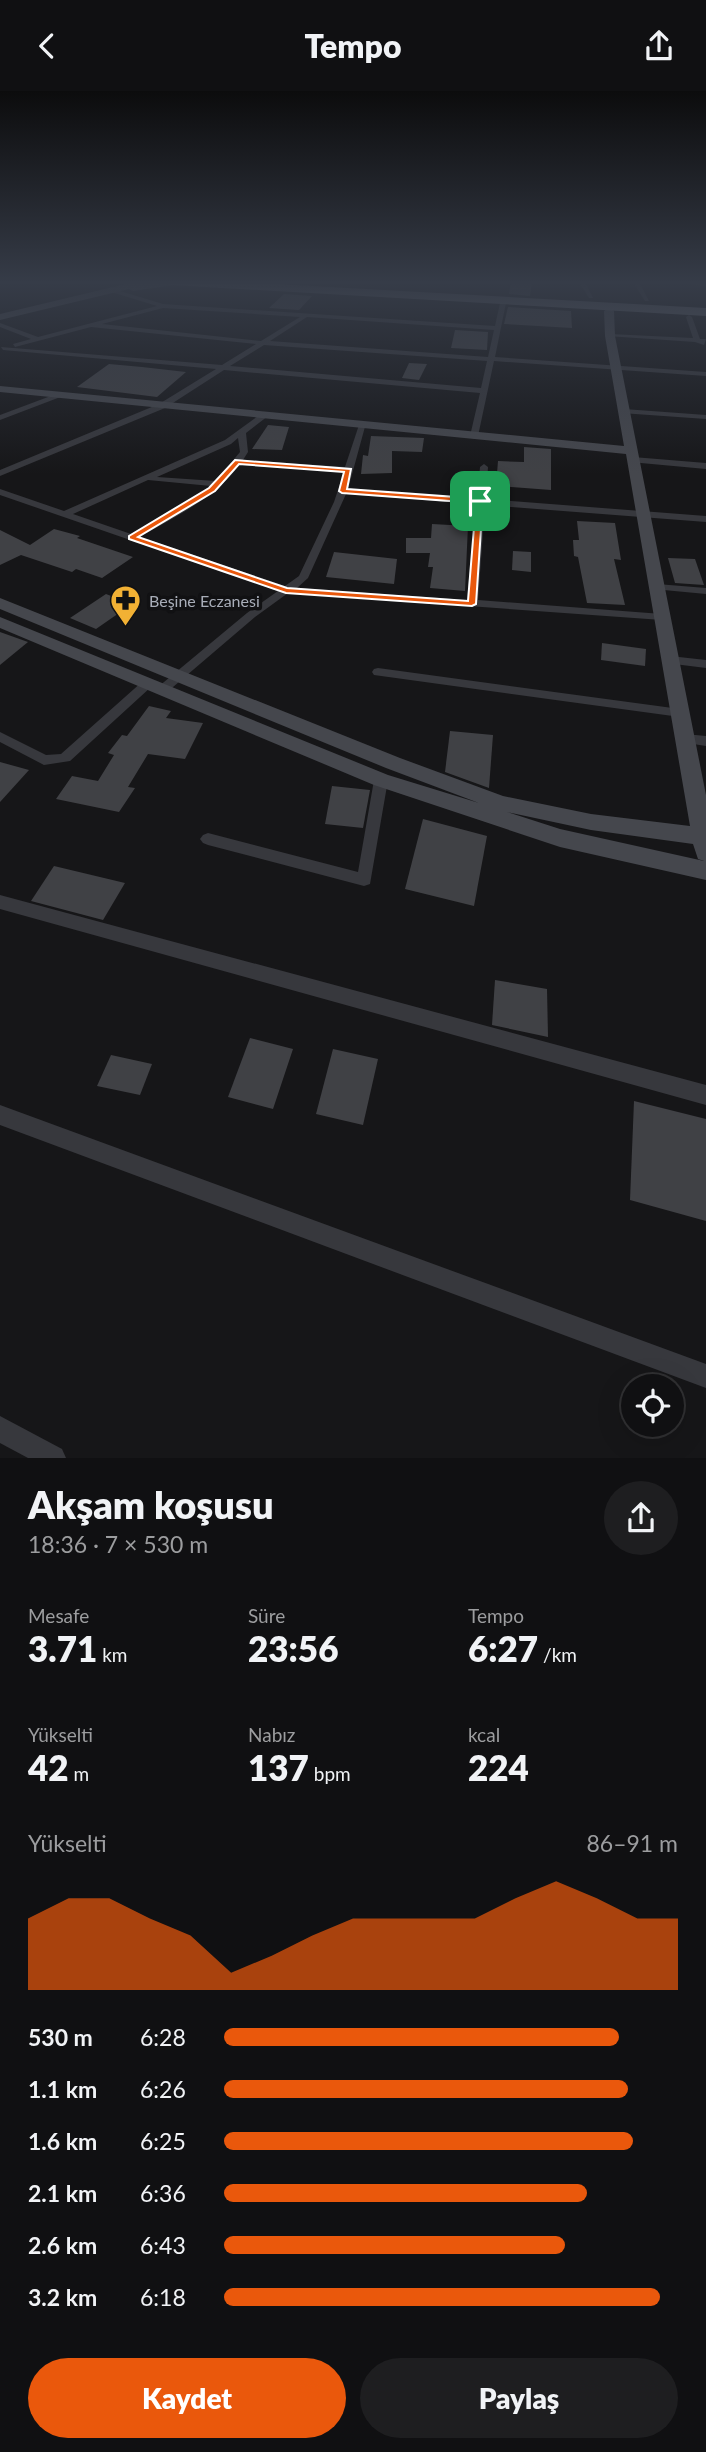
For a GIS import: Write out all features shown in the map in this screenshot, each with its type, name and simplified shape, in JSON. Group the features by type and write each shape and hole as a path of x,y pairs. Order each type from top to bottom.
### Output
{"street":[{"path":"0,473 162,406 258,346"},
{"path":"306,346 706,374"},
{"path":"474,436 494,346"},
{"path":"0,603 393,763 500,803 705,842 612,346"},
{"path":"2,348 484,391"},
{"path":"0,389 474,436 706,466"},
{"path":"0,418 59,396"},
{"path":"624,411 706,417"},
{"path":"65,514 147,479 242,432 264,416"},
{"path":"0,736 44,760 65,758 155,687 178,676 251,615 303,578 342,491 363,425"},
{"path":"132,537 219,484 244,452 242,432"},
{"path":"237,462 349,470"},
{"path":"472,604 484,467"},
{"path":"147,479 219,484"},
{"path":"342,491 643,512 706,519"},
{"path":"0,492 286,590 662,617"},
{"path":"657,587 706,591"},
{"path":"0,622 381,780 560,838 706,871"},
{"path":"670,660 706,664"},
{"path":"378,672 680,713"},
{"path":"685,739 706,741"},
{"path":"208,839 364,880 381,780"},
{"path":"0,902 706,1095"},
{"path":"0,1115 706,1376"},
{"path":"0,1429 53,1458"}],"building":[{"path":"451,346 487,346 487,350 451,348"},
{"path":"409,363 427,364 419,380 402,378"},
{"path":"109,364 186,372 157,397 77,387"},
{"path":"268,425 289,427 282,450 252,449"},
{"path":"371,436 424,438 422,452 392,451 392,473 361,474 363,455 368,456"},
{"path":"524,447 551,449 551,490 496,486 498,461 524,462"},
{"path":"577,521 615,523 621,560 614,559 625,605 587,603 578,557 574,556 573,540 579,540"},
{"path":"432,524 468,526 465,591 430,588 433,567 428,567 430,553 406,553 406,538 431,538"},
{"path":"54,529 133,557 102,578 76,569 72,572 21,555 0,565 0,530 30,545"},
{"path":"513,551 531,552 531,572 512,570"},
{"path":"334,552 397,559 394,584 326,577"},
{"path":"668,558 695,559 704,585 675,583"},
{"path":"106,594 132,604 96,629 70,618"},
{"path":"0,632 28,642 0,665"},
{"path":"602,643 646,649 645,666 601,660"},
{"path":"149,706 171,711 166,718 203,723 185,759 148,754 128,787 135,788 119,812 56,799 72,776 98,781 114,755 108,753 122,735 127,736"},
{"path":"450,731 493,735 489,788 445,772"},
{"path":"0,762 29,770 0,802"},
{"path":"332,786 370,790 363,828 325,824"},
{"path":"423,819 487,836 474,906 405,889"},
{"path":"54,866 125,883 103,920 31,901"},
{"path":"495,980 547,989 548,1037 492,1025"},
{"path":"250,1038 293,1049 273,1109 228,1097"},
{"path":"333,1049 378,1059 363,1125 316,1114"},
{"path":"111,1055 152,1064 140,1095 97,1086"},
{"path":"634,1101 706,1119 706,1221 630,1200"}],"place":[{"name":"Beşine Eczanesi","path":"126,628"}],"route":[{"path":"237,462 349,470 342,491 480,501 472,604 286,590 132,537 212,490 237,462"}]}
